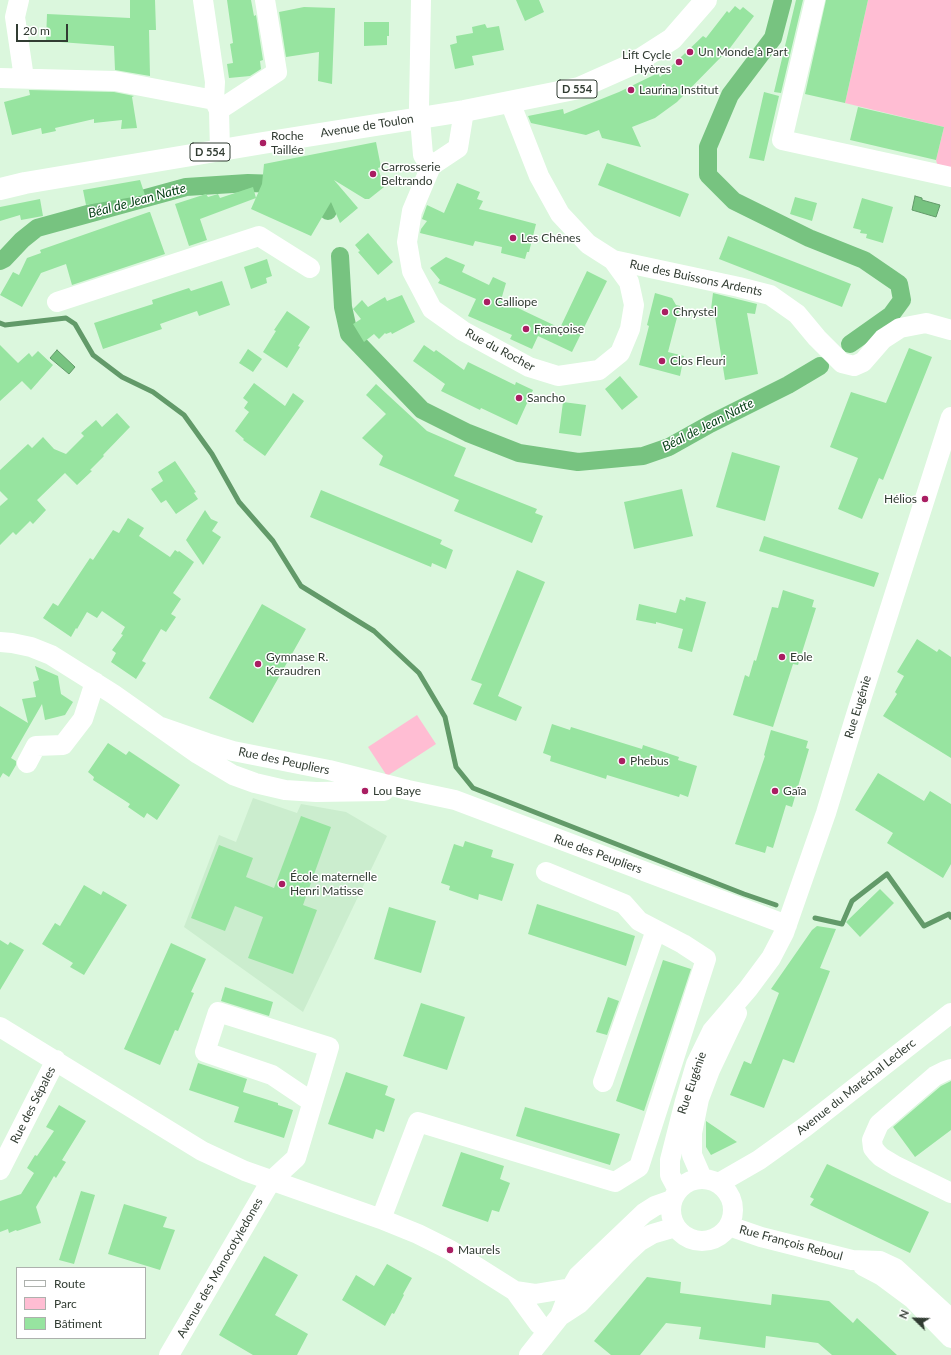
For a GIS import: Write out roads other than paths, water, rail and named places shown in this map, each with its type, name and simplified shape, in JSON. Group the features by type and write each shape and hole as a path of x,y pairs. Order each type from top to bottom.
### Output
{"main road":[{"name":"Avenue de Toulon","path":"0,189 25,183 464,111 579,88 633,64 672,39 706,0"}],"street":[{"path":"19,0 16,17 24,78"},
{"path":"203,0 215,82 220,151"},
{"path":"0,78 116,81 216,105 277,72 265,0"},
{"path":"420,0 419,107 424,155 431,166 458,148 464,111"},
{"path":"815,0 782,140 951,177"},
{"name":"Rue des Buissons Ardents","path":"510,102 539,176 560,214 588,244 613,260 770,295 797,314 816,338 842,364 854,366 863,362 883,339 900,328 926,323 951,330"},
{"name":"Rue du Rocher","path":"431,166 412,211 407,242 412,271 432,309 463,331 529,367 558,376 599,370 620,353 630,329 634,305 629,282 613,260"},
{"path":"57,302 260,236 310,268"},
{"name":"Rue Eugénie","path":"675,1195 670,1175 670,1160 685,1100 696,1064 712,1031 748,989 771,958 784,933 826,813 951,417"},
{"name":"Rue des Peupliers","path":"0,642 31,647 51,655 95,682 198,754 233,775 255,783 285,790 316,792 408,790"},
{"path":"27,763 36,746 63,745 83,719 95,682"},
{"name":"Rue des Peupliers","path":"161,727 228,749 329,770 455,800 787,925"},
{"path":"381,1219 418,1122 615,1182 639,1167 706,959 683,944 639,921 624,904 546,872"},
{"path":"603,1082 656,930"},
{"name":"Rue Eugénie","path":"711,1181 692,1155 692,1133 699,1099 710,1070 748,989"},
{"name":"Avenue des Monocotyledones","path":"169,1355 271,1181 296,1158 329,1047 218,1012 205,1052 272,1075 312,1102"},
{"name":"Avenue du Maréchal Leclerc","path":"711,1181 759,1160 805,1127 951,1013"},
{"path":"0,1027 202,1151 271,1181 381,1219 418,1234 450,1250 515,1291 539,1324 554,1324 580,1303 640,1241 652,1234 676,1227"},
{"name":"Rue des Sépales","path":"0,1170 56,1060"},
{"path":"951,1069 935,1076 879,1124 872,1140 873,1148 881,1157 951,1193"},
{"name":"Avenue du Maréchal Leclerc","path":"732,1202 759,1160"},
{"path":"530,1355 554,1324 575,1282 644,1213 675,1195 689,1181 711,1181 728,1192 734,1209 729,1226 724,1233 707,1241 698,1241 682,1234 676,1227 672,1218 671,1209 675,1195"},
{"name":"Rue François Reboul","path":"729,1226 761,1237 852,1260 882,1276 907,1295 948,1322"},
{"path":"536,1294 575,1282 594,1288"},
{"path":"515,1291 536,1294 551,1302 554,1324"}],"waterway":[{"name":"Béal de Jean Natte","path":"783,0 773,38 730,95 708,147 708,175 734,201 809,238 864,260 899,284 902,300 891,315 850,344"},
{"name":"Béal de Jean Natte","path":"0,261 37,228 186,187 248,183 279,184 303,191 317,200 328,211"},
{"name":"Béal de Jean Natte","path":"340,256 343,307 349,334 422,410 468,433 519,453 578,462 643,456 669,447 710,424 788,385 820,366"},
{"path":"0,323 5,325 66,318 75,324 93,355 122,377 153,392 184,415 212,454 239,502 273,541 301,586 374,631 419,673 445,717 456,767 473,788 744,894 776,905"},
{"path":"815,918 842,924 852,901 887,874 924,926 949,914 951,917"}],"place":[{"name":"Un Monde à Part","path":"690,52"},
{"name":"Lift Cycle Hyères","path":"679,62"},
{"name":"Laurina Institut","path":"631,90"},
{"name":"Roche Taillée","path":"263,143"},
{"name":"Carrosserie Beltrando","path":"373,174"},
{"name":"Les Chênes","path":"513,238"},
{"name":"Calliope","path":"487,302"},
{"name":"Chrystel","path":"665,312"},
{"name":"Françoise","path":"526,329"},
{"name":"Clos Fleuri","path":"662,361"},
{"name":"Sancho","path":"519,398"},
{"name":"Hélios","path":"925,499"},
{"name":"Eole","path":"782,657"},
{"name":"Gymnase R. Keraudren","path":"258,664"},
{"name":"Phebus","path":"622,761"},
{"name":"Lou Baye","path":"365,791"},
{"name":"Gaïa","path":"775,791"},
{"name":"École maternelle Henri Matisse","path":"282,884"},
{"name":"Maurels","path":"450,1250"}]}
